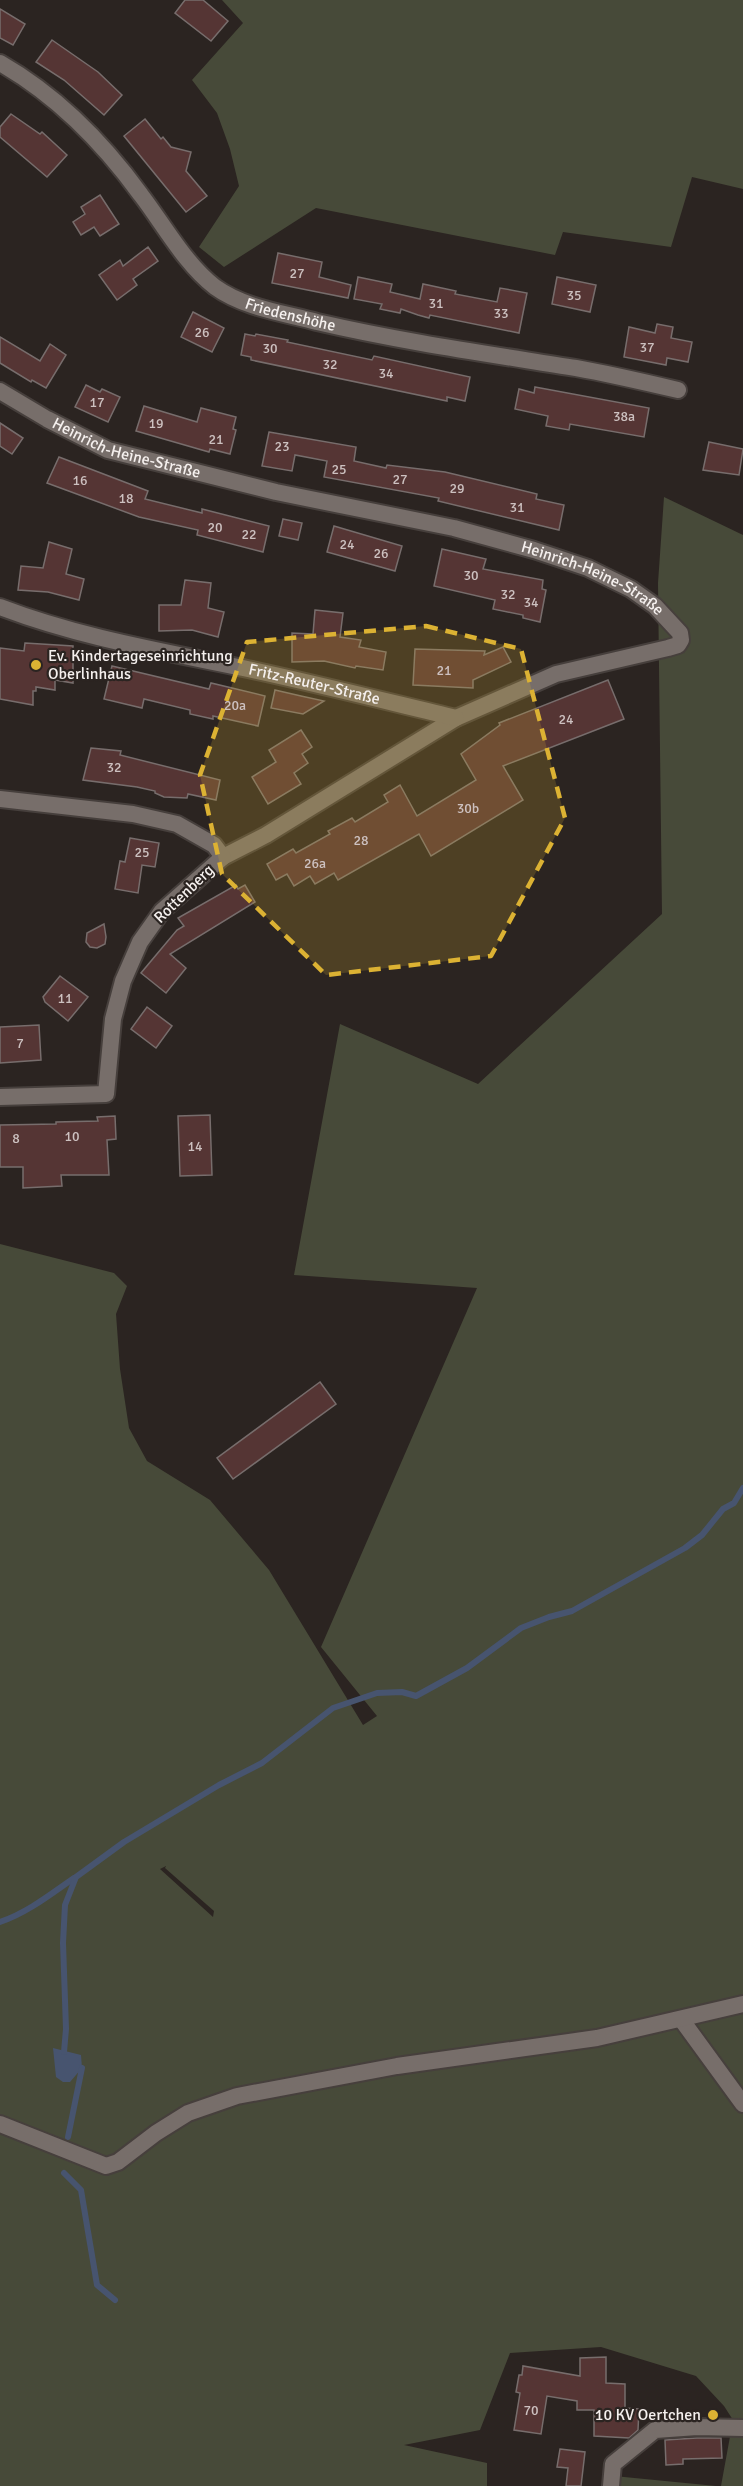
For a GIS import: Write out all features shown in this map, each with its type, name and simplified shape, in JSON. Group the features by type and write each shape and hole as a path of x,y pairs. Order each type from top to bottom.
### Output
{"street":[{"name":"Friedenshöhe","path":"0,63 54,102 90,133 126,174 191,262 215,287 240,301 344,328 484,355 577,369 678,390"},
{"name":"Heinrich-Heine-Straße","path":"0,391 47,419 108,450 276,492 454,528 534,550 588,568 631,589 655,606 680,633 681,640 678,645 556,674 456,718 266,835 223,857"},
{"name":"Fritz-Reuter-Straße","path":"0,607 34,620 103,639 265,673 456,718"},
{"name":"Rottenberg","path":"0,799 19,799 133,814 177,824 214,845 223,857 162,911 140,942 123,981 112,1019 106,1094 0,1097"},
{"path":"0,2124 106,2166 118,2162 156,2133 188,2113 237,2096 397,2066 597,2038 743,2004"},
{"path":"681,2019 743,2104"},
{"path":"611,2486 613,2464 655,2430 697,2427 743,2428"}],"highlighted area":[{"path":"426,626 521,649 565,818 491,956 326,975 222,874 200,775 247,642"}],"green space":[{"path":"222,0 743,0 743,189 692,177 671,247 563,232 555,255 316,208 224,267 199,247 239,186 230,149 217,113 192,80 243,23"},
{"path":"664,497 743,535 743,2486 721,2486 733,2420 724,2406 696,2376 601,2347 510,2353 480,2430 404,2445 487,2463 487,2486 0,2486 0,1244 114,1273 127,1286 116,1314 120,1369 129,1428 147,1461 210,1500 269,1570 363,1725 377,1716 321,1647 477,1288 294,1275 340,1024 478,1084 662,914 658,583","holes":["166,1866 165,1868 214,1911 213,1917 160,1869"]},
{"path":"614,2476 716,2486 613,2486"}],"water":[{"path":"53,2048 81,2055 82,2068 70,2082 63,2082 56,2077"}],"building":[{"path":"185,0 203,0 228,21 211,41 175,13"},
{"path":"0,9 25,24 13,45 0,38"},
{"path":"52,40 98,72 122,95 104,115 64,80 36,62"},
{"path":"11,114 40,134 42,132 67,155 47,177 0,137 0,127"},
{"path":"145,119 161,139 163,137 171,147 191,152 186,171 207,196 186,212 124,136"},
{"path":"100,195 119,224 100,236 94,227 81,235 73,222 85,214 81,207"},
{"path":"148,247 158,261 133,279 137,285 117,300 99,275 120,260 123,266"},
{"path":"278,253 322,262 319,277 351,285 348,298 272,283"},
{"path":"358,277 392,284 390,292 420,299 423,284 456,291 455,294 497,302 500,288 527,293 519,333 430,315 429,318 401,309 400,313 380,309 382,304 354,299"},
{"path":"557,277 596,285 590,312 552,304"},
{"path":"193,312 224,328 212,352 181,337"},
{"path":"657,324 673,327 671,338 692,342 688,362 667,358 666,365 624,357 629,327 655,333"},
{"path":"245,334 288,340 287,342 372,360 374,356 470,377 465,401 447,397 447,401 251,360 251,357 241,355"},
{"path":"0,337 40,361 50,344 66,355 46,388 32,380 31,382 0,363"},
{"path":"86,385 100,392 102,389 120,397 108,422 75,407"},
{"path":"535,387 649,408 644,437 570,424 569,430 546,426 548,416 515,409 519,389 534,393"},
{"path":"144,406 197,422 201,408 236,417 233,429 236,430 230,454 210,449 209,452 136,431"},
{"path":"0,423 23,438 12,454 0,446"},
{"path":"269,432 356,447 354,461 386,468 387,465 445,472 537,494 536,499 564,505 559,530 438,501 439,498 324,477 327,461 295,455 292,471 262,466"},
{"path":"709,442 743,449 739,475 703,470"},
{"path":"59,457 148,491 145,499 202,513 202,509 269,526 263,552 197,535 198,530 139,517 47,483"},
{"path":"283,519 302,523 298,540 279,536"},
{"path":"334,526 402,546 395,571 327,552"},
{"path":"49,542 72,549 66,574 84,579 79,600 48,592 18,590 21,566 43,568"},
{"path":"442,549 486,559 483,569 543,580 542,589 546,590 540,622 523,618 523,615 493,609 495,600 434,586"},
{"path":"185,580 211,583 208,608 224,612 218,637 192,630 159,631 159,605 181,605"},
{"path":"315,610 343,613 340,637 361,640 359,647 386,652 383,670 356,666 355,668 324,661 292,662 292,633 313,634"},
{"name":"Ev. Kindertageseinrichtung Oberlinhaus","path":"25,643 73,646 73,683 55,680 55,690 36,687 36,691 33,691 33,705 0,699 0,648 24,651"},
{"path":"503,647 511,662 473,680 473,688 413,685 415,649 485,651 484,655"},
{"path":"112,666 209,689 211,683 265,696 258,726 213,716 213,719 190,714 190,710 144,699 142,708 104,699"},
{"path":"608,680 624,719 503,766 523,800 431,856 419,834 338,880 334,873 315,884 310,876 294,886 287,874 276,880 267,864 293,849 296,853 330,834 328,831 352,818 355,822 388,802 384,795 400,785 417,816 476,780 461,754 500,725 499,723"},
{"path":"275,690 324,701 303,714 271,708"},
{"path":"301,730 312,747 302,754 308,763 294,773 301,784 268,804 252,777 276,762 269,750"},
{"path":"91,748 121,751 120,755 220,780 216,800 188,794 187,798 164,797 155,791 137,787 83,780"},
{"path":"130,838 159,843 155,867 142,865 138,893 115,889 120,861 125,862"},
{"path":"236,885 238,889 245,885 255,902 170,954 186,968 166,993 141,973 177,930 184,926 178,918"},
{"path":"104,924 105,944 97,948 90,947 86,942 87,933"},
{"path":"60,976 88,997 68,1021 45,1002 43,997"},
{"path":"147,1007 172,1026 156,1048 131,1029"},
{"path":"39,1025 41,1060 0,1063 0,1027"},
{"path":"210,1115 212,1175 180,1176 178,1116"},
{"path":"115,1116 116,1139 107,1140 109,1175 61,1175 62,1186 23,1188 23,1167 0,1167 0,1125 98,1121 97,1117"},
{"path":"320,1382 336,1404 233,1479 217,1458"},
{"path":"606,2357 606,2383 625,2384 625,2408 639,2409 638,2430 629,2438 594,2436 594,2410 577,2410 577,2401 547,2396 541,2434 514,2430 520,2393 516,2392 523,2366 580,2376 580,2358"},
{"path":"721,2438 722,2458 683,2459 683,2464 666,2465 665,2440"},
{"path":"560,2449 585,2452 581,2486 566,2486 568,2468 557,2467"}],"waterway":[{"path":"64,2052 66,2029 63,1943 65,1905 76,1877 124,1842 219,1785 262,1763 333,1708 377,1693 402,1692 416,1696 467,1668 521,1628 572,1611 685,1548 702,1535 723,1509 734,1503 743,1488"},
{"path":"0,1922 48,1897 74,1878"},
{"path":"68,2137 82,2068"},
{"path":"64,2173 81,2190 97,2285 115,2300"}],"place":[{"name":"Ev. Kindertageseinrichtung Oberlinhaus","path":"36,665"},
{"name":"10 KV Oertchen","path":"713,2415"}]}
